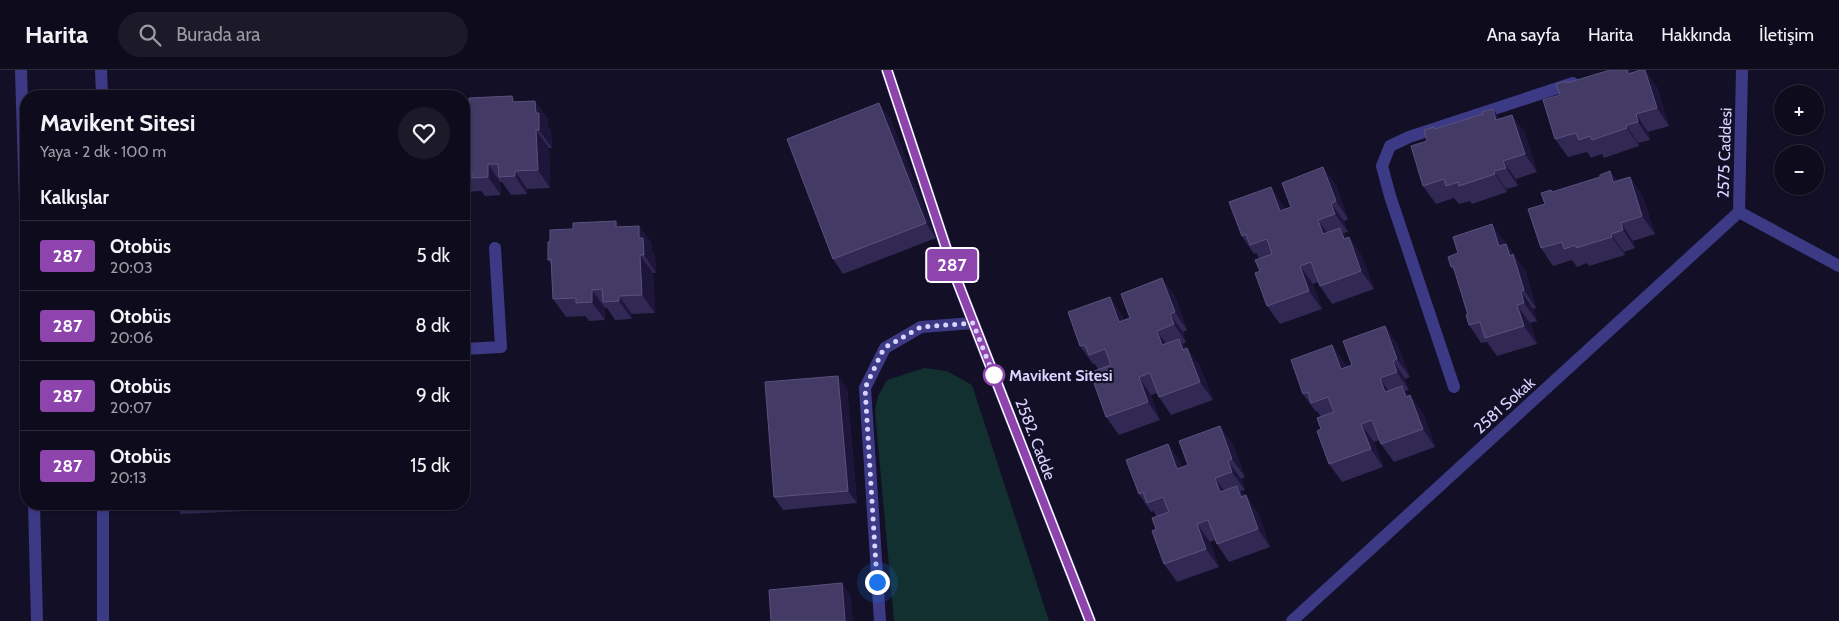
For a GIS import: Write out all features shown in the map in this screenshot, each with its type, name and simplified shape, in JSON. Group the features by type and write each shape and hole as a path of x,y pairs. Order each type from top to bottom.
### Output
{"street":[{"path":"21,70 22,90"},
{"path":"101,70 102,90"},
{"name":"2582. Cadde","path":"888,70 956,278 1090,621"},
{"name":"2575 Caddesi","path":"1742,70 1738,212 1839,266"},
{"path":"1454,387 1382,166 1390,146 1409,137 1586,79"},
{"name":"2581 Sokak","path":"1292,621 1738,212"},
{"path":"470,349 501,347 495,248"},
{"path":"880,621 865,388 884,348 921,327 973,323"},
{"path":"34,510 37,621"},
{"path":"103,510 103,621"}],"green space":[{"path":"924,368 947,371 972,385 1049,621 894,621 875,411 878,396 887,380"}],"building":[{"path":"1610,70 1627,70 1628,74 1645,70 1657,108 1636,114 1638,122 1626,125 1627,128 1592,140 1590,136 1579,140 1576,133 1555,139 1543,100 1560,95 1556,84 1567,81 1567,83"},
{"path":"512,96 513,102 535,101 536,113 539,113 539,130 536,130 538,170 515,171 515,176 499,177 498,164 488,164 488,177 472,178 472,173 470,173 470,98"},
{"path":"879,103 926,223 833,259 787,139"},
{"path":"1493,109 1496,120 1512,115 1525,154 1503,161 1506,168 1494,171 1495,174 1459,186 1458,182 1446,186 1444,179 1423,186 1411,146 1427,141 1424,130 1434,127 1435,129"},
{"path":"1323,167 1336,201 1331,203 1335,214 1318,220 1323,234 1340,228 1344,239 1349,237 1361,271 1320,286 1311,262 1300,266 1309,291 1267,306 1255,273 1260,271 1255,260 1272,254 1267,239 1250,245 1246,234 1242,236 1229,202 1271,187 1280,211 1291,207 1282,183"},
{"path":"1610,171 1613,182 1630,177 1642,216 1621,223 1623,230 1611,234 1612,237 1576,248 1576,245 1564,249 1562,242 1541,248 1528,209 1545,204 1541,193 1551,190 1552,192 1600,177 1600,175"},
{"path":"616,221 616,227 639,226 639,238 643,238 644,255 640,255 642,295 619,296 619,301 603,302 602,289 592,290 592,302 576,303 576,298 553,299 551,259 548,260 550,230 573,229 573,223"},
{"path":"1492,224 1499,246 1506,244 1510,256 1513,254 1524,290 1521,291 1524,303 1517,305 1524,326 1485,338 1480,322 1469,325 1466,315 1468,315 1453,266 1451,267 1448,257 1458,253 1453,237"},
{"path":"1162,278 1175,312 1170,314 1174,324 1157,331 1162,345 1179,339 1183,350 1187,348 1200,382 1159,397 1150,373 1139,377 1148,402 1106,417 1094,383 1098,382 1094,371 1111,365 1105,349 1089,355 1085,345 1080,346 1068,312 1110,297 1119,322 1130,318 1121,294"},
{"path":"1385,326 1397,359 1393,361 1397,372 1380,378 1385,392 1402,386 1406,397 1410,395 1423,429 1381,444 1372,420 1361,424 1371,449 1329,464 1317,431 1321,429 1317,418 1334,412 1328,397 1311,403 1308,392 1303,394 1291,360 1332,345 1341,369 1352,365 1343,341"},
{"path":"838,376 848,491 774,497 765,382"},
{"path":"1220,426 1232,459 1228,461 1232,472 1215,478 1220,492 1237,486 1241,497 1246,495 1258,529 1217,544 1208,520 1197,524 1206,549 1164,564 1152,531 1156,529 1152,518 1169,512 1163,497 1147,503 1143,492 1139,494 1126,460 1168,444 1177,469 1188,465 1179,441"},
{"path":"842,583 845,621 771,621 769,590"}],"bus line":[{"name":"287","path":"887,70 956,278 1090,621"}],"place":[{"name":"Mavikent Sitesi","path":"994,375"}],"route":[{"path":"877,582 865,388 884,348 921,327 973,323 995,379 994,375"}]}
